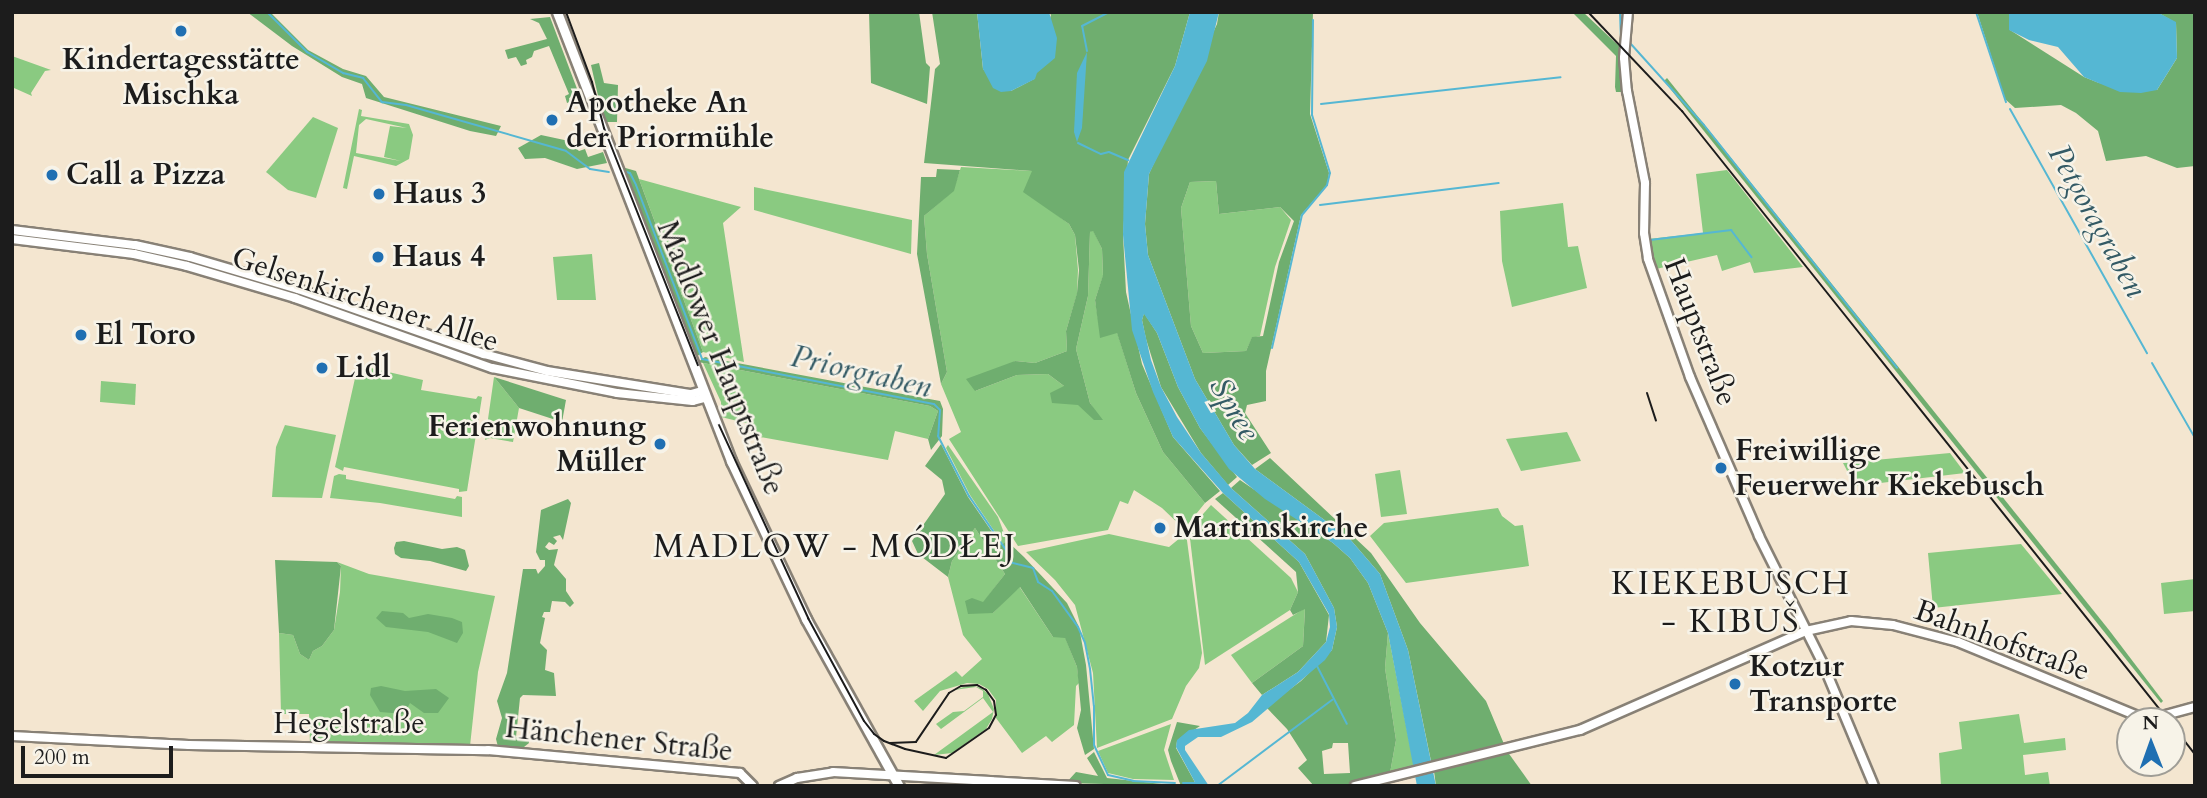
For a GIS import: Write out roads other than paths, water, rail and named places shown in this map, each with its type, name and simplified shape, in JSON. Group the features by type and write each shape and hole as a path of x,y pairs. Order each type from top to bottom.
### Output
{"main road":[{"name":"Madlower Hauptstraße","path":"557,12 703,394 806,619 899,786"},
{"name":"Hauptstraße","path":"1628,12 1624,58 1630,113 1645,183 1644,240 1650,267 1690,377 1759,536 1823,664 1874,786"},
{"name":"Gelsenkirchener Allee","path":"12,230 135,245 190,257 298,289 484,354 547,371 703,394"},
{"name":"Gelsenkirchener Allee","path":"12,239 134,254 187,266 295,298 492,368 617,393 693,401 703,394"},
{"name":"Bahnhofstraße","path":"1355,786 1580,730 1806,631 1851,621 1893,625 1958,642 2147,720 2195,707"},
{"name":"Hegelstraße","path":"12,736 189,745 476,749"},
{"name":"Hänchener Straße","path":"476,749 740,773 753,786"},
{"path":"779,786 815,774 891,774 1076,786"}],"water":[{"path":"977,12 1049,12 1057,38 1055,58 1037,73 1035,79 1011,91 1001,92 993,88 983,69"},
{"path":"1190,12 1219,12 1207,61 1149,174 1145,224 1148,255 1195,379 1234,445 1255,469 1349,538 1380,574 1408,650 1436,786 1417,786 1388,633 1368,583 1350,558 1333,543 1265,499 1229,469 1200,428 1178,387 1157,333 1144,314 1142,320 1151,360 1161,387 1177,417 1201,453 1231,488 1305,554 1334,608 1337,627 1332,650 1325,660 1252,722 1221,737 1198,737 1185,746 1209,786 1197,786 1176,747 1177,740 1189,730 1235,723 1248,713 1262,695 1298,672 1326,642 1330,627 1329,614 1299,562 1223,493 1173,437 1153,392 1132,330 1123,235 1124,172 1175,66"},
{"path":"2009,12 2157,12 2176,22 2177,58 2157,90 2141,93 2120,92 2084,77 2058,47 2029,40 2009,30"},
{"path":"1087,52 1082,128 1077,142 1074,132 1077,73"}],"waterway":[{"name":"Priorgraben","path":"267,12 307,52 343,73 363,78 382,102 406,105 566,151 590,169 609,172"},
{"path":"1087,51 1082,26 1110,12"},
{"path":"1620,12 1621,35"},
{"name":"Petgoragraben","path":"1976,12 2006,102"},
{"path":"1272,348 1302,215 1327,185 1330,173 1312,115 1313,20"},
{"path":"1630,43 1704,125 1897,368"},
{"path":"1321,104 1560,77"},
{"name":"Petgoragraben","path":"2010,109 2147,353"},
{"path":"1078,143 1101,154 1109,152 1128,160"},
{"name":"Priorgraben","path":"623,171 630,173 636,185 702,359 934,404 940,410 938,436 969,496 1006,550 1009,562 1033,568 1038,582 1052,591 1078,627 1085,643 1090,669 1094,745 1108,775 1133,781 1175,783"},
{"path":"1320,205 1499,183"},
{"path":"1650,240 1731,230 1751,257"},
{"path":"1668,328 1671,338"},
{"path":"1673,343 1680,363"},
{"name":"Petgoragraben","path":"2152,363 2195,438"},
{"path":"1317,666 1347,724"},
{"path":"1217,786 1332,700"},
{"name":"Priorgraben","path":"1183,783 1197,783"}],"tram line":[{"path":"566,12 592,82 604,128 698,365"},
{"path":"719,425 808,618 864,721 874,734 884,741 905,749 946,758 989,728 996,715 994,701 986,690 977,685 961,686 949,693 916,742 890,743"}],"railway":[{"path":"1588,12 1682,111 2158,707"},
{"path":"1647,393 1656,421"},
{"path":"2186,743 2195,754"}],"place":[{"name":"Kindertagesstätte Mischka","path":"181,31"},
{"name":"Apotheke An der Priormühle","path":"552,120"},
{"name":"Call a Pizza","path":"52,175"},
{"name":"Haus 3","path":"379,194"},
{"name":"Haus 4","path":"378,257"},
{"name":"El Toro","path":"81,335"},
{"name":"Lidl","path":"322,368"},
{"name":"Ferienwohnung Müller","path":"660,444"},
{"name":"Freiwillige Feuerwehr Kiekebusch","path":"1721,468"},
{"name":"Martinskirche","path":"1160,528"},
{"name":"Kotzur Transporte","path":"1735,684"}],"district":[{"name":"MADLOW - MÓDŁEJ","path":"835,547"},
{"name":"KIEKEBUSCH - KIBUŠ","path":"1731,603"}],"water label":[{"name":"Spree","path":"1234,409"}]}
